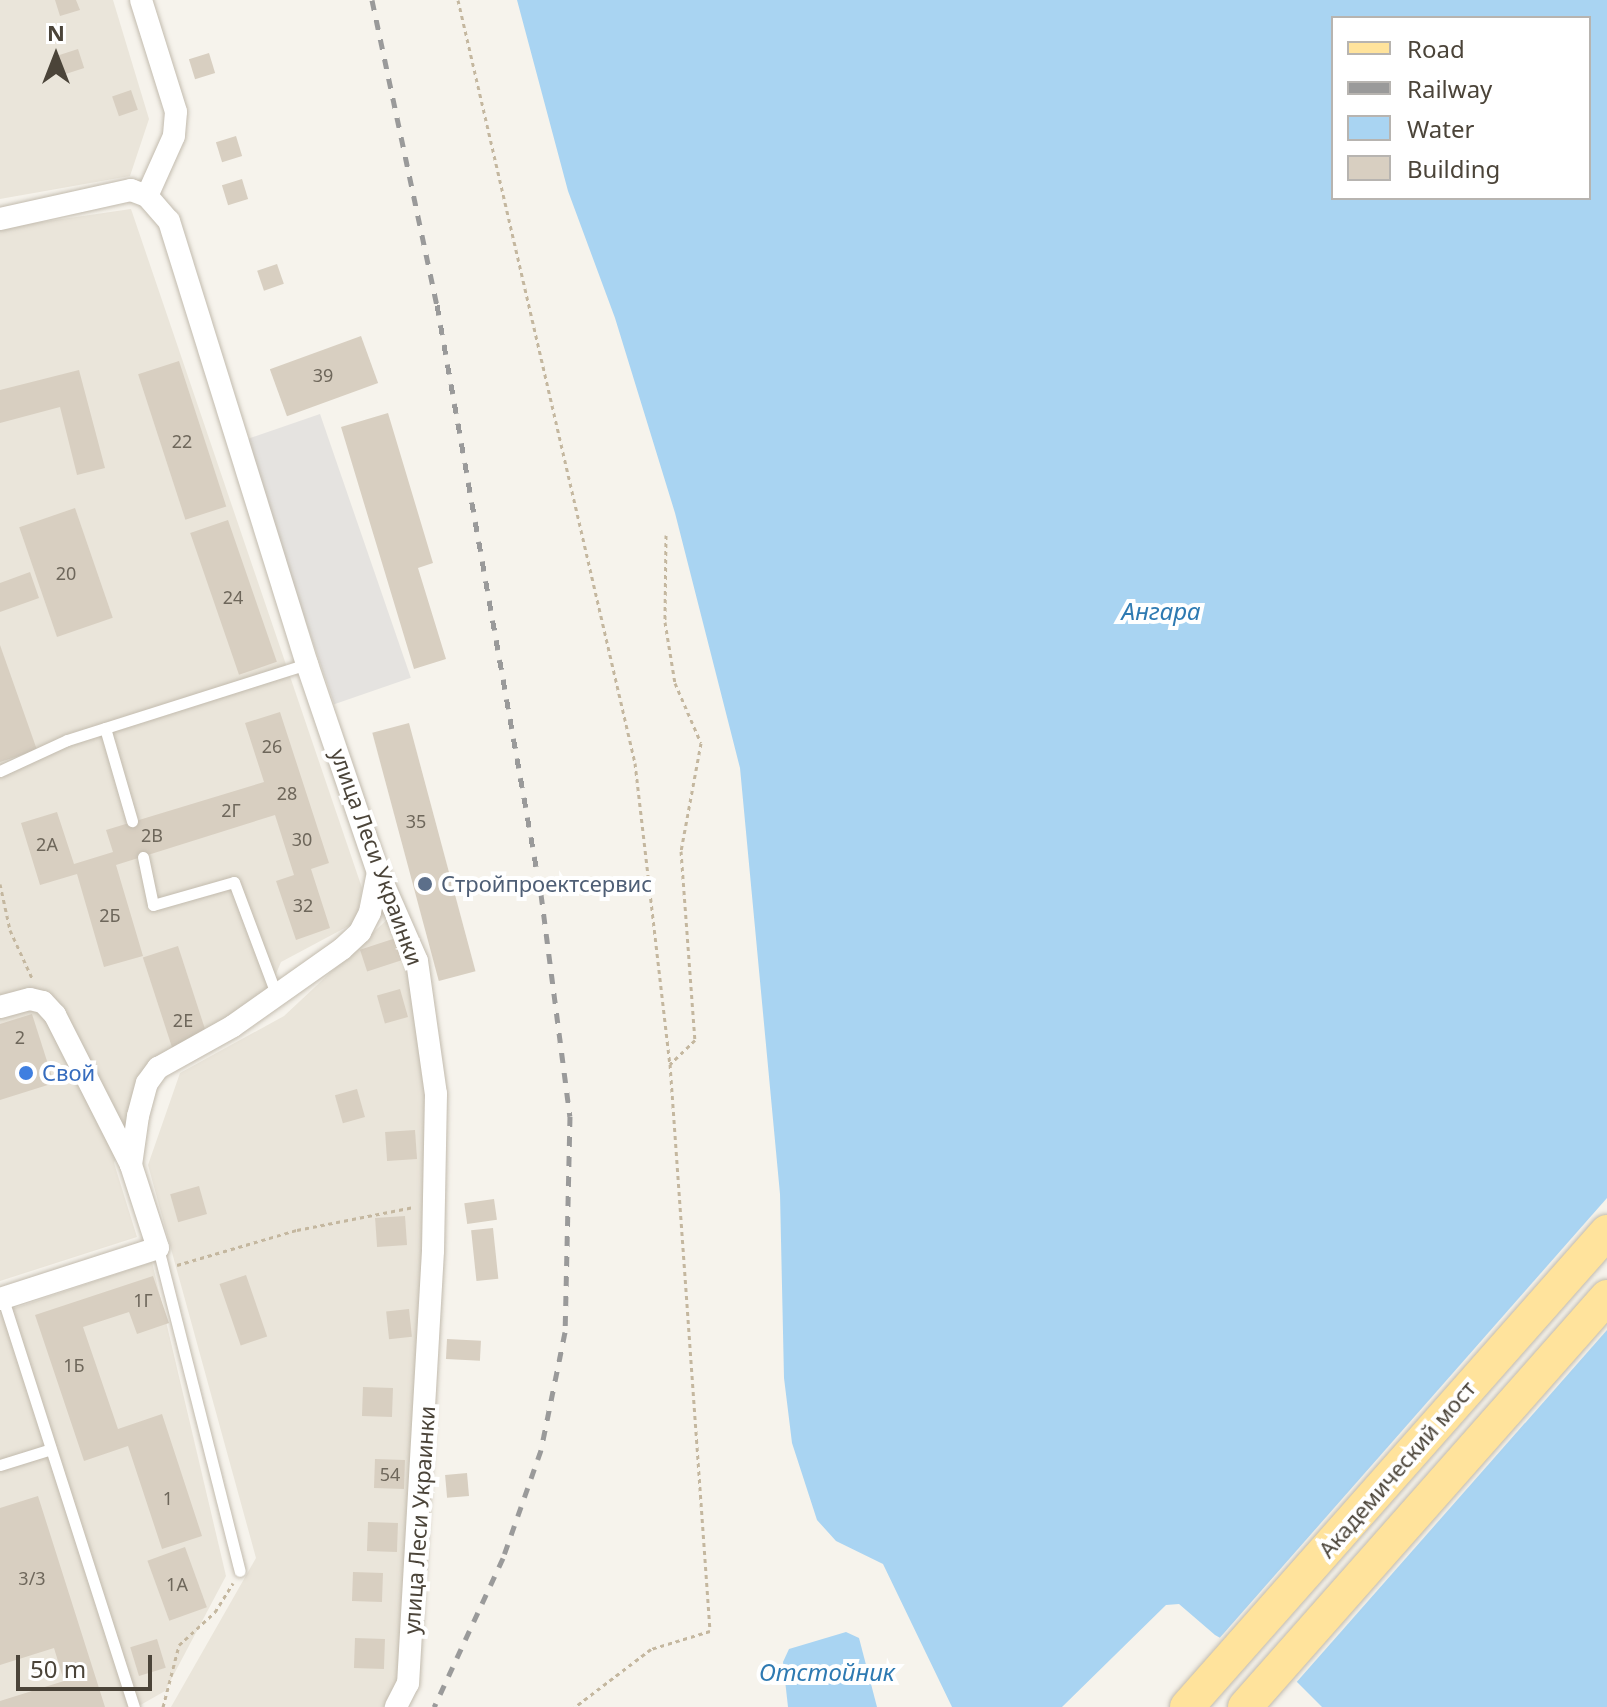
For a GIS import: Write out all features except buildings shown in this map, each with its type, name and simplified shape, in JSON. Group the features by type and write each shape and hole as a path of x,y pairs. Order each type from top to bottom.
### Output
{"main road":[{"name":"Академический мост","path":"1187,1707 1607,1232"},
{"name":"Академический мост","path":"1245,1707 1607,1297"}],"street":[{"path":"0,219 131,190 147,196 174,136 176,112 141,0"},
{"name":"улица Леси Украинки","path":"147,196 169,221 307,664 378,872 409,939 427,1003 436,1094 434,1204 408,1683 396,1707"},
{"path":"131,1165 138,1116 147,1083 158,1068 233,1026 320,967 360,932 378,872"},
{"path":"0,1007 30,999 43,1002 60,1024 131,1165 161,1258 1,1296"}],"lane":[{"path":"0,771 105,728 307,664"},
{"path":"105,728 132,821"},
{"path":"143,857 153,905 234,882 276,994"},
{"path":"161,1258 240,1571"},
{"path":"1,1296 134,1707"},
{"path":"0,1465 51,1449"}],"path":[{"path":"458,0 635,763 670,1064 710,1631 651,1649 575,1707"},
{"path":"666,535 665,622 675,683 701,743 681,851 695,1040 670,1064"},
{"path":"0,884 10,930 43,1002"},
{"path":"161,1258 434,1204"},
{"path":"163,1707 179,1645 215,1612 240,1571"}],"shaded area":[{"path":"0,0 113,0 149,119 130,176 0,199"},
{"path":"131,209 362,888 356,922 281,962 257,1019 152,1076 114,1163 137,1237 0,1281 0,228"},
{"path":"320,414 411,678 334,704 243,440"},
{"path":"393,914 414,964 425,1091 426,1250 402,1684 384,1707 171,1707 256,1558 148,1165 180,1073 284,1016"},
{"path":"152,1262 226,1576 165,1691 137,1707 0,1707 0,1313"}],"water":[{"name":"Ангара","path":"517,0 1607,0 1607,1707 1322,1707 1296,1681 1215,1635 1179,1604 1166,1605 1062,1707 952,1707 883,1564 836,1541 817,1520 792,1443 784,1378 780,1194 740,768 675,513 615,318 568,191"},
{"name":"Отстойник","path":"846,1632 859,1638 877,1707 788,1707 783,1662 789,1649"}],"pier":[{"path":"1607,1198 1607,1330 1294,1685 1217,1641"}],"railway":[{"path":"372,0 437,305 541,894 570,1116 565,1332 541,1450 503,1558 434,1707"}],"place":[{"name":"Стройпроектсервис","path":"425,884"},
{"name":"Свой","path":"26,1073"}]}
